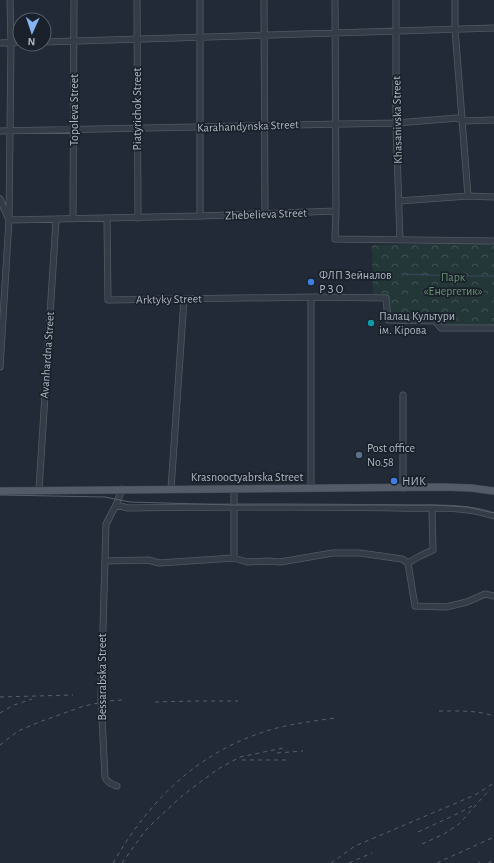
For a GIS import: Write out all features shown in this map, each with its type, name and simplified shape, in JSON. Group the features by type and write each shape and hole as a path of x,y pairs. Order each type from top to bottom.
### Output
{"main road":[{"name":"Krasnooctyabrska Street","path":"0,490 470,488 494,491"}],"street":[{"path":"0,367 9,220 10,0"},
{"name":"Topoleva Street","path":"73,220 74,0"},
{"name":"Piatyrichok Street","path":"137,0 138,218"},
{"path":"200,0 200,216"},
{"path":"264,0 265,214"},
{"path":"335,0 335,240 494,241"},
{"name":"Khasanivska Street","path":"396,0 396,122 400,240"},
{"path":"455,0 455,29 468,196"},
{"path":"52,42 494,28"},
{"path":"0,43 11,43"},
{"name":"Karahandynska Street","path":"0,131 335,124 458,118 462,121 494,120"},
{"path":"399,201 468,196 494,197"},
{"path":"0,199 9,220"},
{"name":"Zhebelieva Street","path":"9,220 73,220 336,211"},
{"name":"Arktyky Street","path":"107,219 108,300 386,298 388,320 435,322 441,328 494,328"},
{"name":"Avanhardna Street","path":"39,490 56,220"},
{"path":"311,298 311,488"},
{"path":"171,489 184,299"},
{"path":"403,488 404,395"},
{"name":"Bessarabska Street","path":"117,786 106,780 101,698 106,524 122,489"},
{"path":"234,489 234,558"},
{"path":"116,505 128,508 234,507 432,510 464,509 494,516"},
{"path":"408,563 432,550 432,510"},
{"path":"105,561 148,560 159,563 234,558 247,562 280,562 333,553 360,553 402,559 408,563 415,606 446,607 467,602 484,594 494,596"}],"green space":[{"name":"Парк «Енергетик»","path":"494,243 494,327 441,327 435,321 389,319 387,297 373,297 372,245"}],"waterway":[{"path":"403,274 494,276"}],"tram line":[{"path":"0,495 105,497 130,502 234,505 432,505 467,507 494,513"}],"railway":[{"path":"0,697 73,695"},
{"path":"0,713 14,705 32,699"},
{"path":"0,745 18,731 42,721 84,706 108,701 123,700"},
{"path":"155,702 238,701"},
{"path":"439,711 474,712 494,716"},
{"path":"113,863 140,822 172,786 210,757 232,745 274,729 294,724 335,718"},
{"path":"122,863 145,831 155,821 183,795 218,769 240,757 283,748"},
{"path":"277,753 303,751"},
{"path":"242,760 289,760"},
{"path":"331,863 355,846 475,795 494,783"},
{"path":"422,844 444,834 459,824 490,789"},
{"path":"418,832 472,806"},
{"path":"437,863 494,837"},
{"path":"349,863 372,853"},
{"path":"488,863 494,860"}],"place":[{"name":"ФЛП Зейналов Р З О","path":"311,282"},
{"name":"Палац Культури ім. Кірова","path":"371,323"},
{"name":"Post office No.58","path":"359,455"},
{"name":"НИК","path":"394,481"}]}
